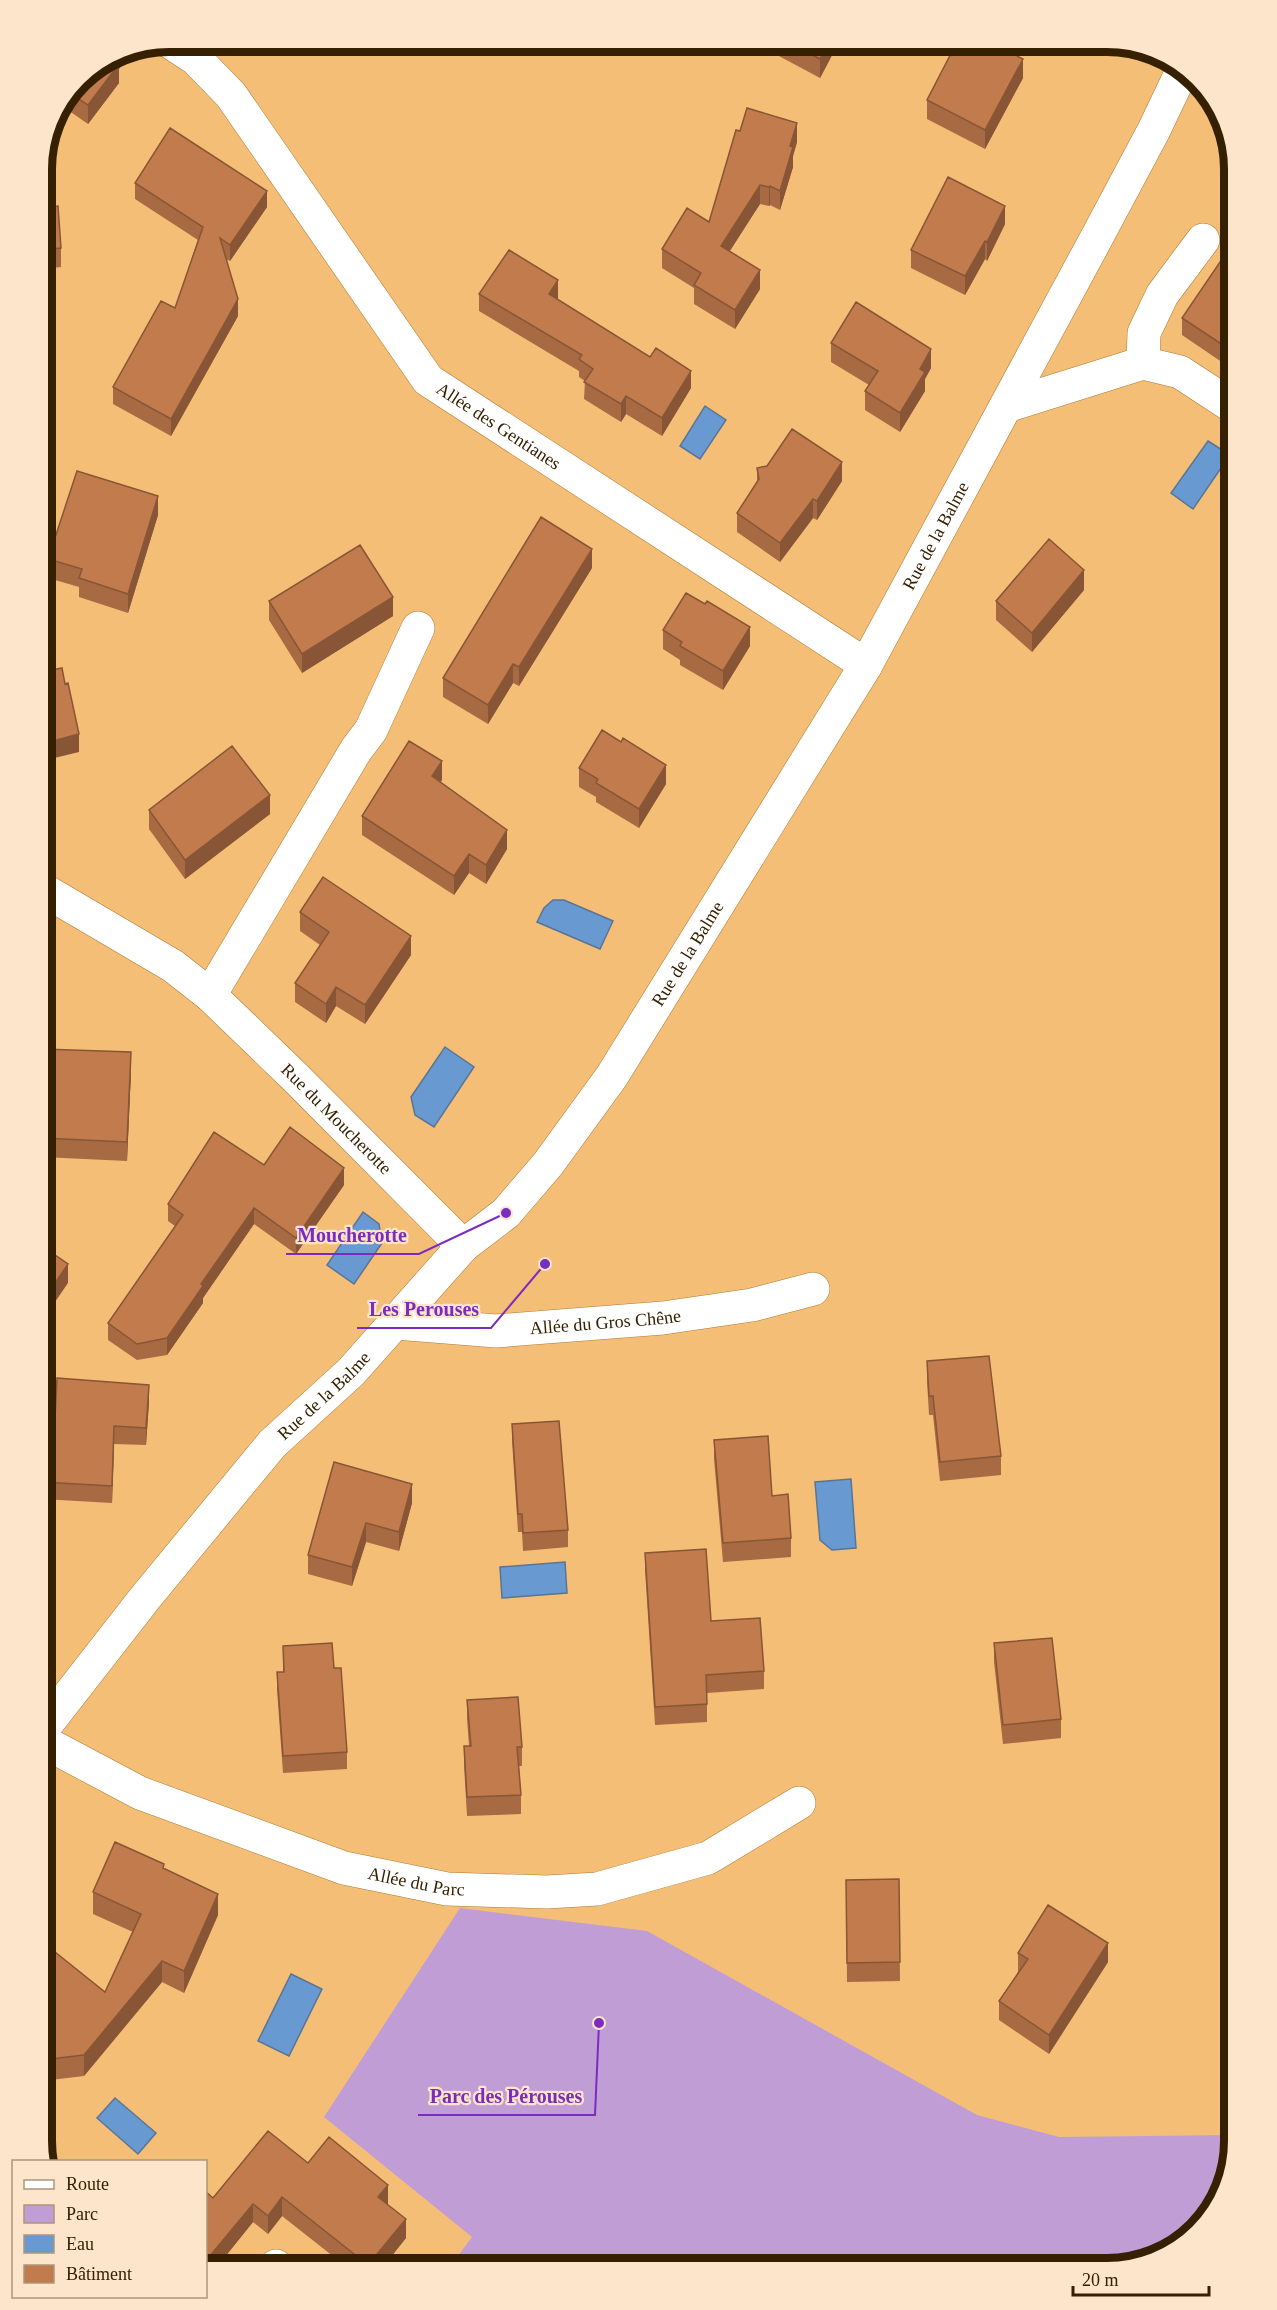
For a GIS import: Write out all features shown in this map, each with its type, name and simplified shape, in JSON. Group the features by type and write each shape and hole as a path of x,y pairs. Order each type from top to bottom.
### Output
{"street":[{"name":"Allée des Gentianes","path":"185,52 196,59 231,95 428,380 866,665"},
{"name":"Rue de la Balme","path":"52,1717 145,1598 272,1444 351,1372 463,1246 506,1213 548,1164 612,1076 866,665 1154,130 1179,77"},
{"path":"1143,363 1144,333 1162,296 1203,240"},
{"path":"1006,406 1143,363 1180,372 1224,401"},
{"path":"210,995 356,750 371,730 418,628"},
{"name":"Rue du Moucherotte","path":"53,895 173,966 210,995 463,1246"},
{"name":"Allée du Gros Chêne","path":"396,1323 496,1331 663,1318 752,1305 813,1288"},
{"name":"Allée du Parc","path":"52,1746 140,1793 344,1868 447,1889 547,1892 597,1889 708,1858 798,1803"}],"green space":[{"path":"460,1908 647,1931 977,2115 1059,2137 1224,2135 1224,2148 1218,2178 1205,2205 1195,2218 1166,2242 1152,2249 1123,2256 1107,2258 457,2257 472,2237 324,2117"}],"water":[{"path":"705,406 726,420 700,459 680,446"},
{"path":"1208,441 1224,451 1224,464 1193,509 1171,493"},
{"path":"553,900 564,900 613,921 600,949 537,922 544,908"},
{"path":"445,1047 474,1067 434,1127 415,1115 411,1097"},
{"path":"363,1212 379,1224 382,1243 354,1284 327,1265"},
{"path":"851,1479 856,1548 832,1550 820,1540 815,1482"},
{"path":"565,1562 567,1593 502,1598 500,1567"},
{"path":"291,1974 322,1989 289,2056 258,2041"},
{"path":"115,2098 156,2133 138,2154 97,2118"}],"building":[{"path":"808,53 823,53 820,59"},
{"path":"951,53 1011,53 1023,59 985,130 927,100"},
{"path":"119,64 88,105 77,98 98,77"},
{"path":"747,108 797,123 790,146 793,147 780,191 770,186 760,185 721,246 760,270 735,310 694,285 701,273 662,249 687,208 709,222 736,130 740,131"},
{"path":"170,128 267,191 230,245 220,238 238,299 171,419 113,387 161,301 175,308 203,227 135,183"},
{"path":"948,177 1005,206 987,242 985,241 965,276 911,250"},
{"path":"58,206 61,248 53,249 53,207"},
{"path":"509,250 558,280 549,294 650,357 656,348 691,371 662,418 626,396 621,404 584,382 593,369 579,359 582,355 479,294"},
{"path":"1224,256 1224,346 1182,318"},
{"path":"856,302 931,349 920,369 925,372 900,413 865,391 878,371 831,343"},
{"path":"792,429 842,462 817,501 813,499 780,543 737,513 759,479 757,468 767,466"},
{"path":"77,471 158,496 128,594 79,578 82,569 53,560 53,544"},
{"path":"541,517 592,549 519,667 513,664 488,705 443,678"},
{"path":"1049,539 1084,570 1032,633 996,601"},
{"path":"360,545 393,597 302,654 269,601"},
{"path":"686,593 705,604 707,601 750,627 723,671 680,646 682,642 663,630"},
{"path":"62,668 65,684 68,683 79,734 53,741 53,670"},
{"path":"602,730 621,742 623,738 666,765 639,809 596,783 598,779 579,768"},
{"path":"409,741 442,761 432,776 507,830 486,865 469,854 454,876 362,816"},
{"path":"232,746 270,795 185,860 149,810"},
{"path":"323,877 411,936 365,1005 336,987 326,1004 295,983 329,932 300,912"},
{"path":"53,1049 131,1052 127,1142 53,1138"},
{"path":"290,1127 344,1168 296,1238 254,1208 167,1338 137,1344 108,1323 183,1215 168,1204 214,1132 264,1165"},
{"path":"52,1253 68,1264 52,1287"},
{"path":"989,1356 1001,1456 940,1462 933,1396 929,1396 927,1361"},
{"path":"57,1378 149,1385 146,1428 114,1426 112,1486 52,1483 52,1418 55,1418"},
{"path":"559,1421 568,1530 523,1533 522,1514 518,1514 512,1424"},
{"path":"768,1436 772,1496 788,1494 791,1538 723,1543 714,1440"},
{"path":"334,1462 412,1484 399,1532 366,1523 352,1567 308,1555"},
{"path":"706,1549 711,1621 760,1618 764,1671 706,1675 707,1704 655,1707 645,1553"},
{"path":"1052,1638 1061,1719 1003,1725 994,1643"},
{"path":"332,1643 334,1668 341,1668 347,1752 283,1756 277,1672 284,1672 283,1646"},
{"path":"518,1697 522,1747 517,1747 521,1795 467,1797 464,1746 471,1746 467,1700"},
{"path":"115,1842 164,1864 163,1868 218,1894 184,1971 162,1961 84,2055 52,2059 52,1950 105,1992 141,1914 93,1892"},
{"path":"899,1879 900,1962 847,1963 846,1880"},
{"path":"1048,1905 1108,1943 1049,2035 999,2001 1028,1959 1018,1953"},
{"path":"268,2131 308,2163 329,2137 388,2185 378,2197 406,2219 374,2257 358,2257 282,2197 268,2216 253,2204 209,2257 207,2255 207,2193 213,2198"}],"place":[{"name":"Moucherotte","path":"506,1213"},
{"name":"Les Perouses","path":"545,1264"},
{"name":"Parc des Pérouses","path":"599,2023"}]}
